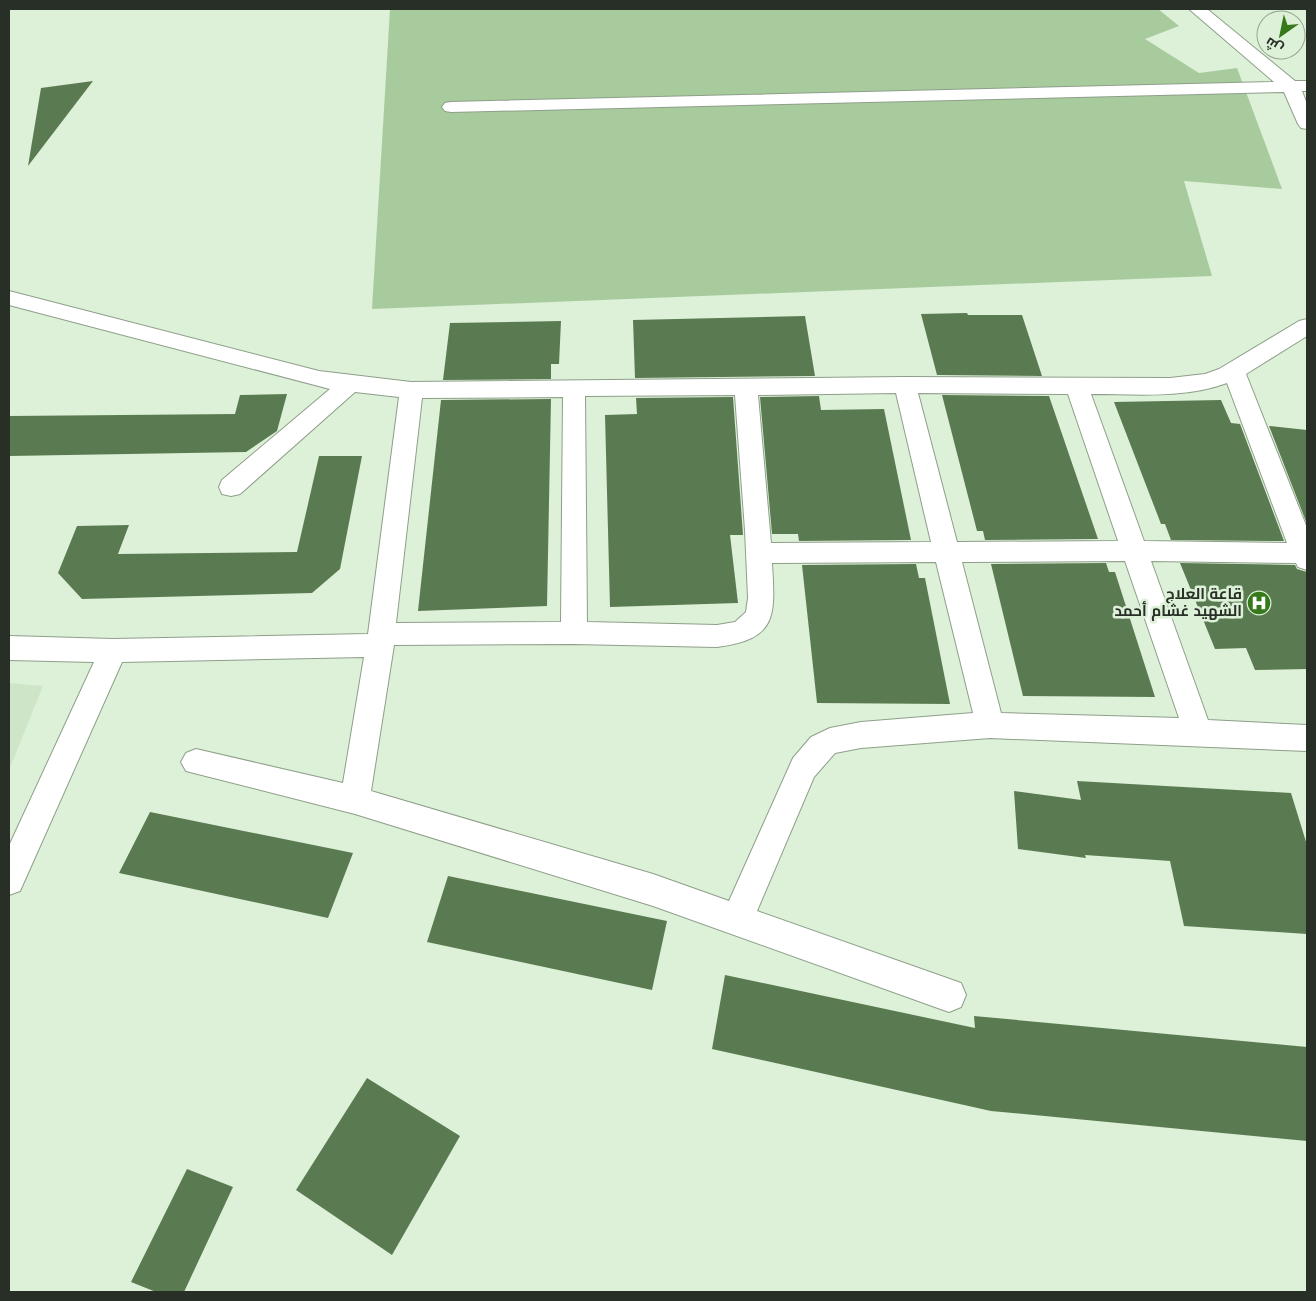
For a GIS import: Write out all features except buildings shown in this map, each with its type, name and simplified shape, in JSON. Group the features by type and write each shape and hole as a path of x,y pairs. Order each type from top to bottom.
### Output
{"street":[{"path":"1197,9 1262,61 1299,86 1307,124"},
{"path":"451,107 1299,86"},
{"path":"9,298 287,371 350,384 411,390 906,385 1170,386 1195,384 1218,378 1234,371 1307,326"},
{"path":"759,553 1135,551 1306,556 1234,371"},
{"path":"231,487 350,384"},
{"path":"906,385 990,725"},
{"path":"9,648 113,651 380,639 574,633 717,636 736,634 749,627 756,620 761,610 759,553 746,387"},
{"path":"1077,387 1198,732"},
{"path":"574,389 574,633"},
{"path":"356,800 380,639 411,390"},
{"path":"9,880 113,651"},
{"path":"737,920 803,768 821,746 830,741 861,735 990,725 1198,732 1307,738"},
{"path":"196,762 356,800 653,890 949,995"}],"shaded area":[{"path":"390,9 1158,9 1179,26 1145,39 1199,73 1237,68 1282,189 1184,181 1212,276 372,309"},
{"path":"9,683 43,686 9,770"}],"place":[{"name":"قاعة العلاج الشهيد غشام أحمد","path":"1259,603"}]}
